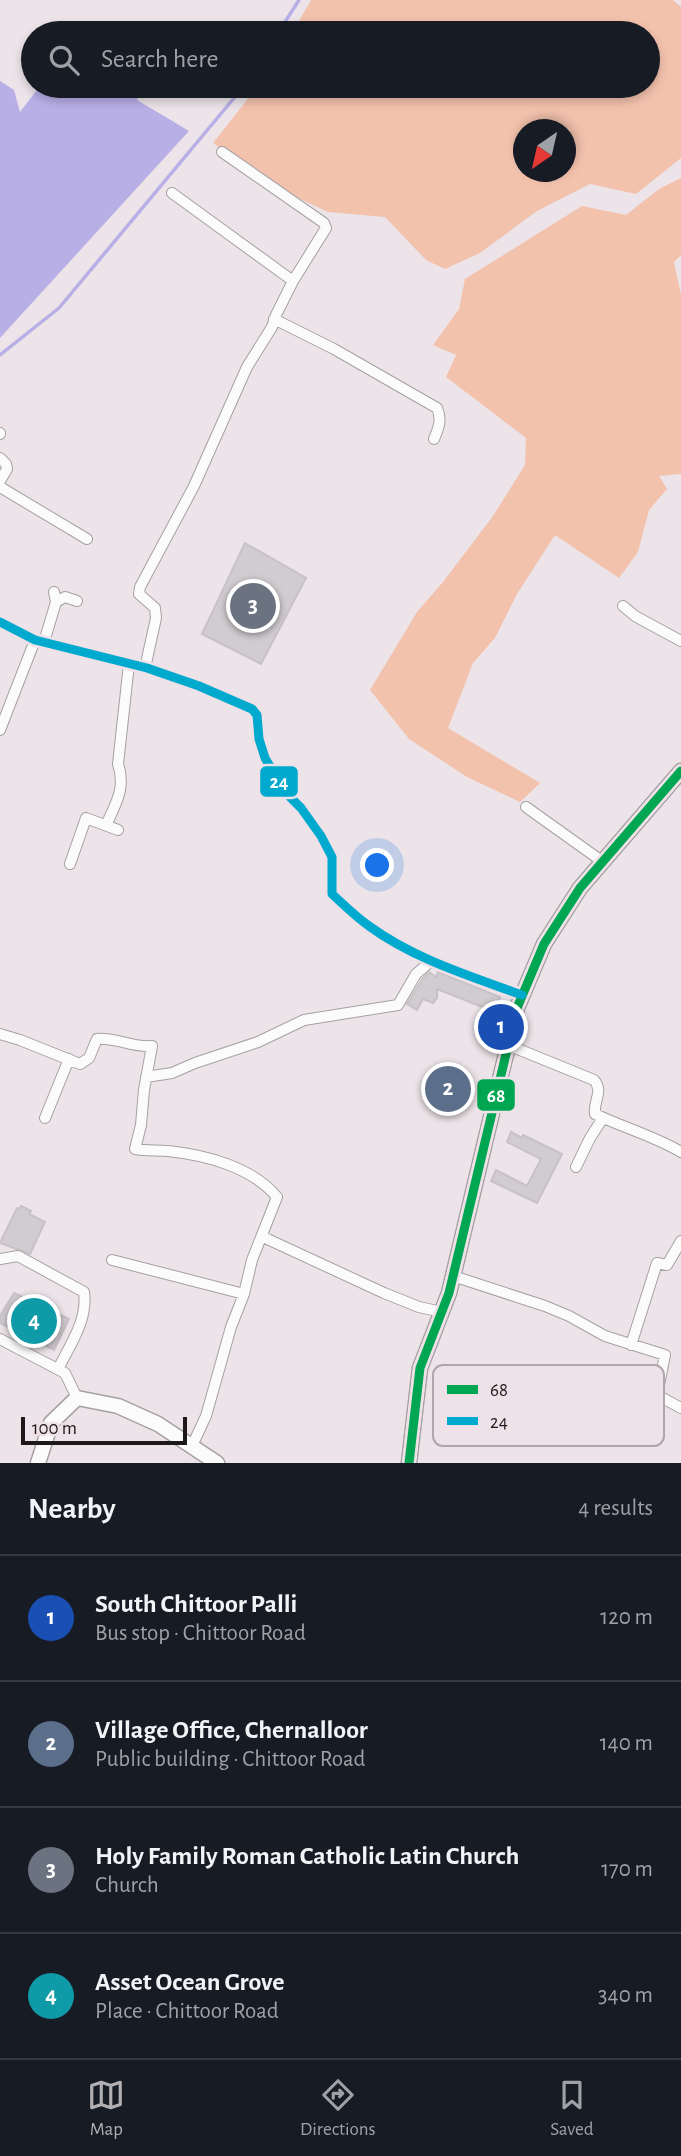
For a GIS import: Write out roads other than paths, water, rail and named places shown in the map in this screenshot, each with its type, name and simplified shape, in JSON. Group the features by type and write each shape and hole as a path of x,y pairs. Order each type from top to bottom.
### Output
{"main road":[{"path":"409,1463 420,1368 453,1276 522,995 544,944 580,888 680,774"},
{"path":"38,1463 51,1423 77,1398 118,1406 158,1424 217,1463"}],"street":[{"path":"145,668 156,618 155,608 139,594 140,587 181,513 221,430 247,367 272,327 293,281 325,232 324,223 222,152"},
{"path":"172,193 293,281"},
{"path":"274,319 334,349 437,408 440,425 434,439"},
{"path":"0,458 7,469 0,481"},
{"path":"0,487 87,539"},
{"path":"0,730 55,597 77,601"},
{"path":"623,606 635,616 681,641"},
{"path":"0,622 39,641 145,668 252,709 257,715 258,739 265,758 286,793 301,808 321,836 332,857 332,894 369,926 431,961 522,995"},
{"path":"69,864 86,818 118,830 106,825 121,793 118,764 129,664"},
{"path":"527,807 603,862"},
{"path":"146,1077 172,1073 258,1042 304,1020 398,1004 416,974 431,961"},
{"path":"0,1034 80,1064 89,1058 97,1039 110,1038 152,1046 135,1149 165,1150 208,1157 254,1177 277,1197 252,1260 206,1416 191,1446"},
{"path":"508,1045 594,1080 599,1086 594,1109 596,1114 663,1141 681,1152"},
{"path":"44,1118 69,1059"},
{"path":"576,1167 603,1118"},
{"path":"263,1237 384,1293 419,1307 442,1312"},
{"path":"631,1345 657,1263 667,1265 681,1241"},
{"path":"0,1259 18,1256 85,1292 83,1318 58,1369"},
{"path":"112,1260 244,1294"},
{"path":"453,1276 545,1306 606,1336 665,1355 663,1365"},
{"path":"0,1339 65,1373 77,1398"},
{"path":"664,1399 681,1408"}],"waterway":[{"path":"286,21 299,0"},
{"path":"0,355 59,308 234,98"}],"place":[{"name":"Holy Family Roman Catholic Latin Church","path":"253,606"},
{"name":"South Chittoor Palli","path":"501,1027"},
{"name":"Village Office, Chernalloor","path":"448,1089"},
{"name":"Asset Ocean Grove","path":"34,1321"}]}
